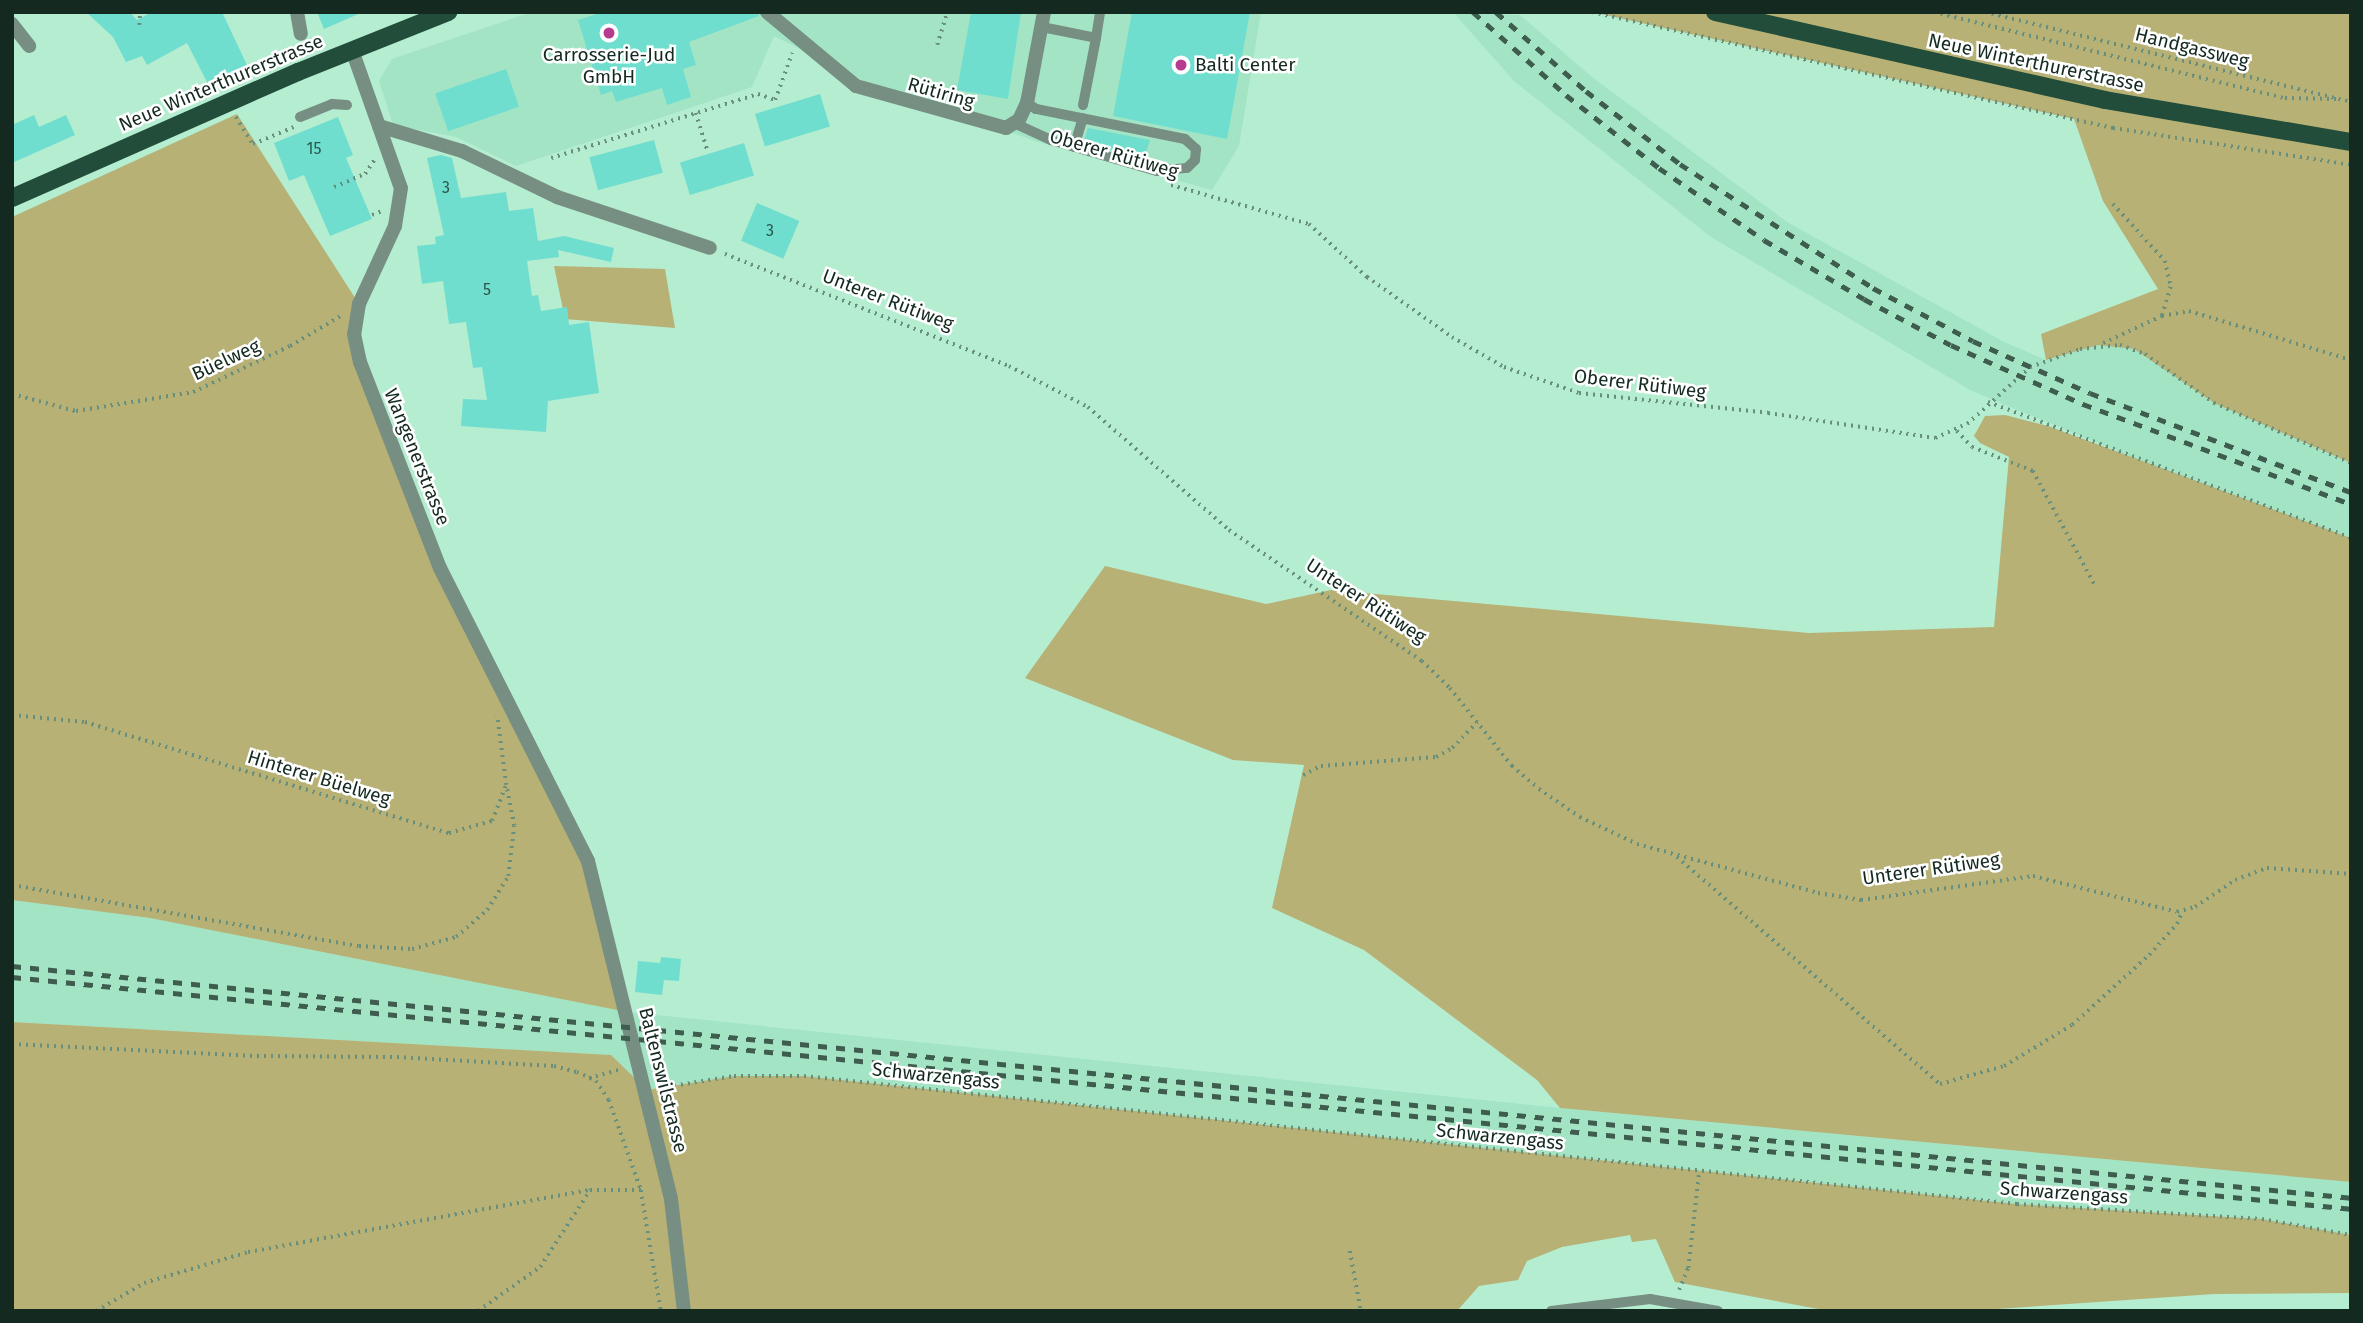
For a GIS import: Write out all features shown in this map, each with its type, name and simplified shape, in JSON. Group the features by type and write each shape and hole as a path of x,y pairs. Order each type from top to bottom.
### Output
{"main road":[{"name":"Neue Winterthurerstrasse","path":"12,198 352,50 448,12"},
{"name":"Neue Winterthurerstrasse","path":"1715,12 2117,102 2351,142"}],"street":[{"path":"297,12 300,34"},
{"name":"Rütiring","path":"767,12 856,86 988,126 1006,128 1014,123"},
{"path":"1014,123 1027,103 1044,12"},
{"path":"12,24 29,46"},
{"name":"Wangenerstrasse","path":"352,50 399,176 400,204 388,244 359,304 356,347 366,381 440,568 503,698 588,860"},
{"path":"379,126 462,150 558,197 710,248"},
{"name":"Baltenswilstrasse","path":"588,860 641,1064 671,1199 684,1311"}],"lane":[{"path":"1083,105 1100,12"},
{"path":"1042,27 1096,38"},
{"path":"1014,123 1074,146 1157,172 1187,168 1195,160 1196,149 1185,139 1083,118 1027,103"},
{"path":"300,121 332,104 347,105"},
{"path":"1074,146 1083,118"},
{"path":"1551,1311 1650,1299 1718,1311"}],"path":[{"path":"139,25 140,12"},
{"path":"937,45 947,12"},
{"path":"1592,12 2113,128 2351,165"},
{"path":"1934,12 2285,97 2339,99"},
{"name":"Handgassweg","path":"1986,12 2351,102"},
{"path":"551,158 758,94 775,100 798,37"},
{"path":"696,113 707,149"},
{"path":"234,115 253,144 300,121"},
{"path":"334,187 365,174 377,156"},
{"name":"Oberer Rütiweg","path":"1166,183 1309,224 1367,277 1421,317 1504,367 1553,386 1606,397 1768,413 1923,439 1957,431 2030,367 2098,345 2162,316"},
{"path":"2113,204 2165,261 2171,287 2162,316 2205,313 2351,360"},
{"name":"Unterer Rütiweg","path":"710,248 1009,366 1066,393 1129,439 1256,550 1422,661 1523,776 1562,805 1629,841 1675,856 1846,899 1874,900 2033,876 2182,911"},
{"name":"Büelweg","path":"12,394 76,411 193,392 290,346 359,304"},
{"path":"2098,345 2120,345 2145,354 2214,403 2351,463"},
{"path":"1988,402 2351,538"},
{"path":"1957,431 1972,447 2033,471 2096,587"},
{"path":"12,885 359,947 412,949 456,937 487,910 508,876 514,826 495,725 503,698"},
{"name":"Hinterer Büelweg","path":"12,715 85,722 449,833 492,821 506,785"},
{"path":"1303,775 1321,766 1436,757 1452,748 1477,722"},
{"path":"1675,856 1940,1084 2004,1066 2072,1025 2149,955 2177,924 2182,911 2204,902 2244,876 2267,869 2351,874"},
{"path":"12,1044 554,1066 589,1078 609,1100 641,1189 660,1311"},
{"path":"589,1078 641,1064"},
{"name":"Schwarzengass","path":"647,1090 734,1076 804,1076 1699,1172 2077,1209 2262,1219 2351,1235"},
{"path":"1682,1287 1699,1172"},
{"path":"96,1311 144,1283 248,1252 590,1189 641,1189"},
{"path":"478,1311 540,1267 590,1189"},
{"path":"1350,1251 1361,1311"}],"shaded area":[{"path":"532,12 1261,12 1239,146 1212,190 1038,142 868,83 774,36 752,87 516,166 456,137 393,125 379,81 392,59"},
{"path":"1453,12 1520,15 1592,77 1787,222 2004,342 2046,360 2098,345 2134,349 2214,403 2351,463 2351,538 2182,478 1972,391 1711,237 1514,81"},
{"path":"1592,12 2351,12 2351,463 2214,403 2134,349 2098,345 2046,360 2041,334 2158,289 2103,201 2074,119"},
{"path":"237,114 359,304 354,334 440,568 588,861 627,1012 150,918 12,900 12,217"},
{"path":"554,266 665,269 675,328 565,319"},
{"path":"2005,415 2048,426 2351,538 2351,1182 1560,1108 1537,1080 1364,950 1272,908 1304,765 1233,760 1025,678 1105,566 1266,604 1331,590 1809,633 1994,627 2009,457 1980,443 1974,436 1985,416"},
{"path":"12,900 150,918 627,1012 1560,1108 2351,1182 2351,1235 2236,1217 2017,1204 804,1076 734,1076 647,1091 610,1055 12,1022"},
{"path":"12,1022 611,1055 647,1090 734,1076 804,1076 2017,1204 2262,1219 2351,1235 2351,1293 2214,1294 1967,1311 1829,1311 1675,1282 1656,1239 1632,1242 1630,1235 1562,1247 1527,1261 1518,1280 1479,1286 1457,1311 12,1311"}],"building":[{"path":"86,12 130,12 137,20 152,12 222,12 247,65 208,84 187,43 147,65 142,56 126,62 113,37"},
{"path":"317,12 363,12 324,29"},
{"path":"603,12 758,12 759,16 689,42 696,65 683,69 691,97 667,105 662,88 616,102 612,91 601,95 578,20"},
{"path":"971,12 1021,12 1008,99 957,90"},
{"name":"Balti Center","path":"1132,12 1250,12 1227,139 1113,116"},
{"path":"506,69 519,107 448,131 435,93"},
{"path":"820,94 830,127 765,146 755,114"},
{"path":"34,115 39,127 66,115 75,135 12,163 12,125"},
{"path":"338,117 353,155 346,158 372,219 330,236 304,175 289,181 274,143"},
{"path":"1088,128 1150,140 1144,159 1084,141"},
{"path":"654,140 663,173 598,190 589,157"},
{"path":"744,143 754,176 690,195 680,163"},
{"path":"441,155 452,158 461,198 506,192 509,211 533,208 538,241 564,236 614,248 611,262 558,250 559,257 527,261 532,296 538,295 541,311 567,307 569,325 589,322 599,393 548,401 546,432 461,426 463,399 487,400 482,367 473,368 466,322 449,324 443,281 422,284 417,246 436,244 435,237 444,235 427,158"},
{"path":"757,203 799,221 783,259 741,241"},
{"path":"661,957 681,959 679,981 664,980 662,995 635,992 638,961 660,963"}],"railway":[{"path":"1473,12 1566,95 1659,168 1764,240 1864,299 1951,345 2083,404 2351,504"},
{"path":"1496,12 1586,91 1680,164 1873,288 1973,341 2090,393 2351,492"},
{"path":"12,966 2351,1198"},
{"path":"12,977 2351,1209"}],"place":[{"name":"Carrosserie-Jud GmbH","path":"609,33"},
{"name":"Balti Center","path":"1181,65"}]}
